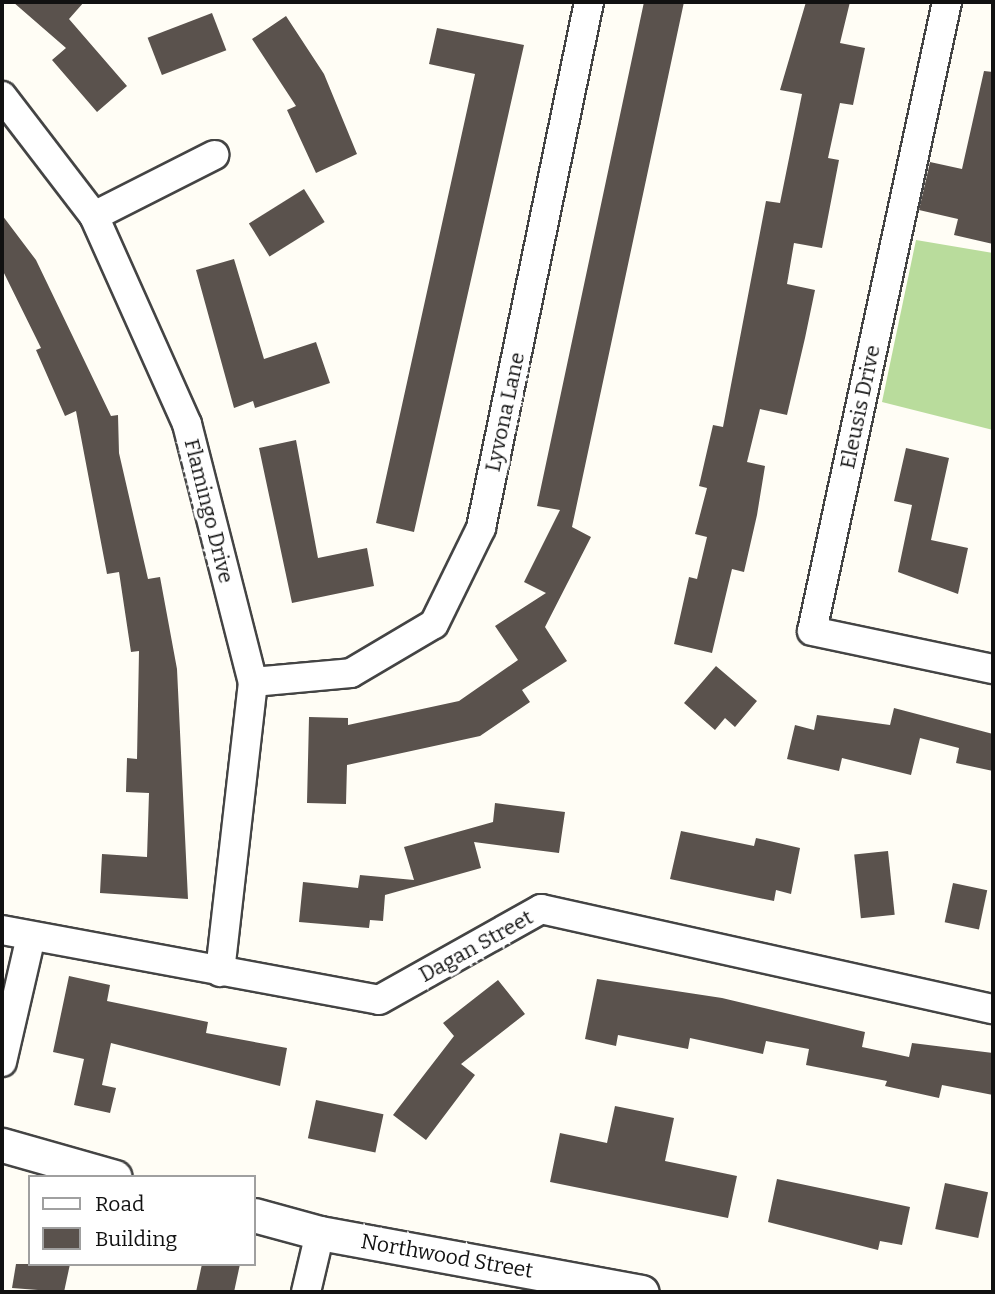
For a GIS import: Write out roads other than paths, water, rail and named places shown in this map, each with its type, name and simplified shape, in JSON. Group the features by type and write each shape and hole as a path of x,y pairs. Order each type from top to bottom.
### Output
{"street":[{"name":"Lyvona Lane","path":"253,682 351,673 434,624 481,528 589,2"},
{"name":"Eleusis Drive","path":"947,2 812,631 993,670"},
{"name":"Flamingo Drive","path":"2,96 94,216 187,424 253,682 220,972"},
{"path":"94,216 214,155"},
{"name":"Dagan Street","path":"2,930 379,1000 541,909 993,1009"},
{"path":"2,1062 31,936"},
{"path":"2,1145 108,1175"},
{"name":"Northwood Street","path":"256,1216 320,1233 642,1292"},
{"path":"306,1292 320,1233"}]}
